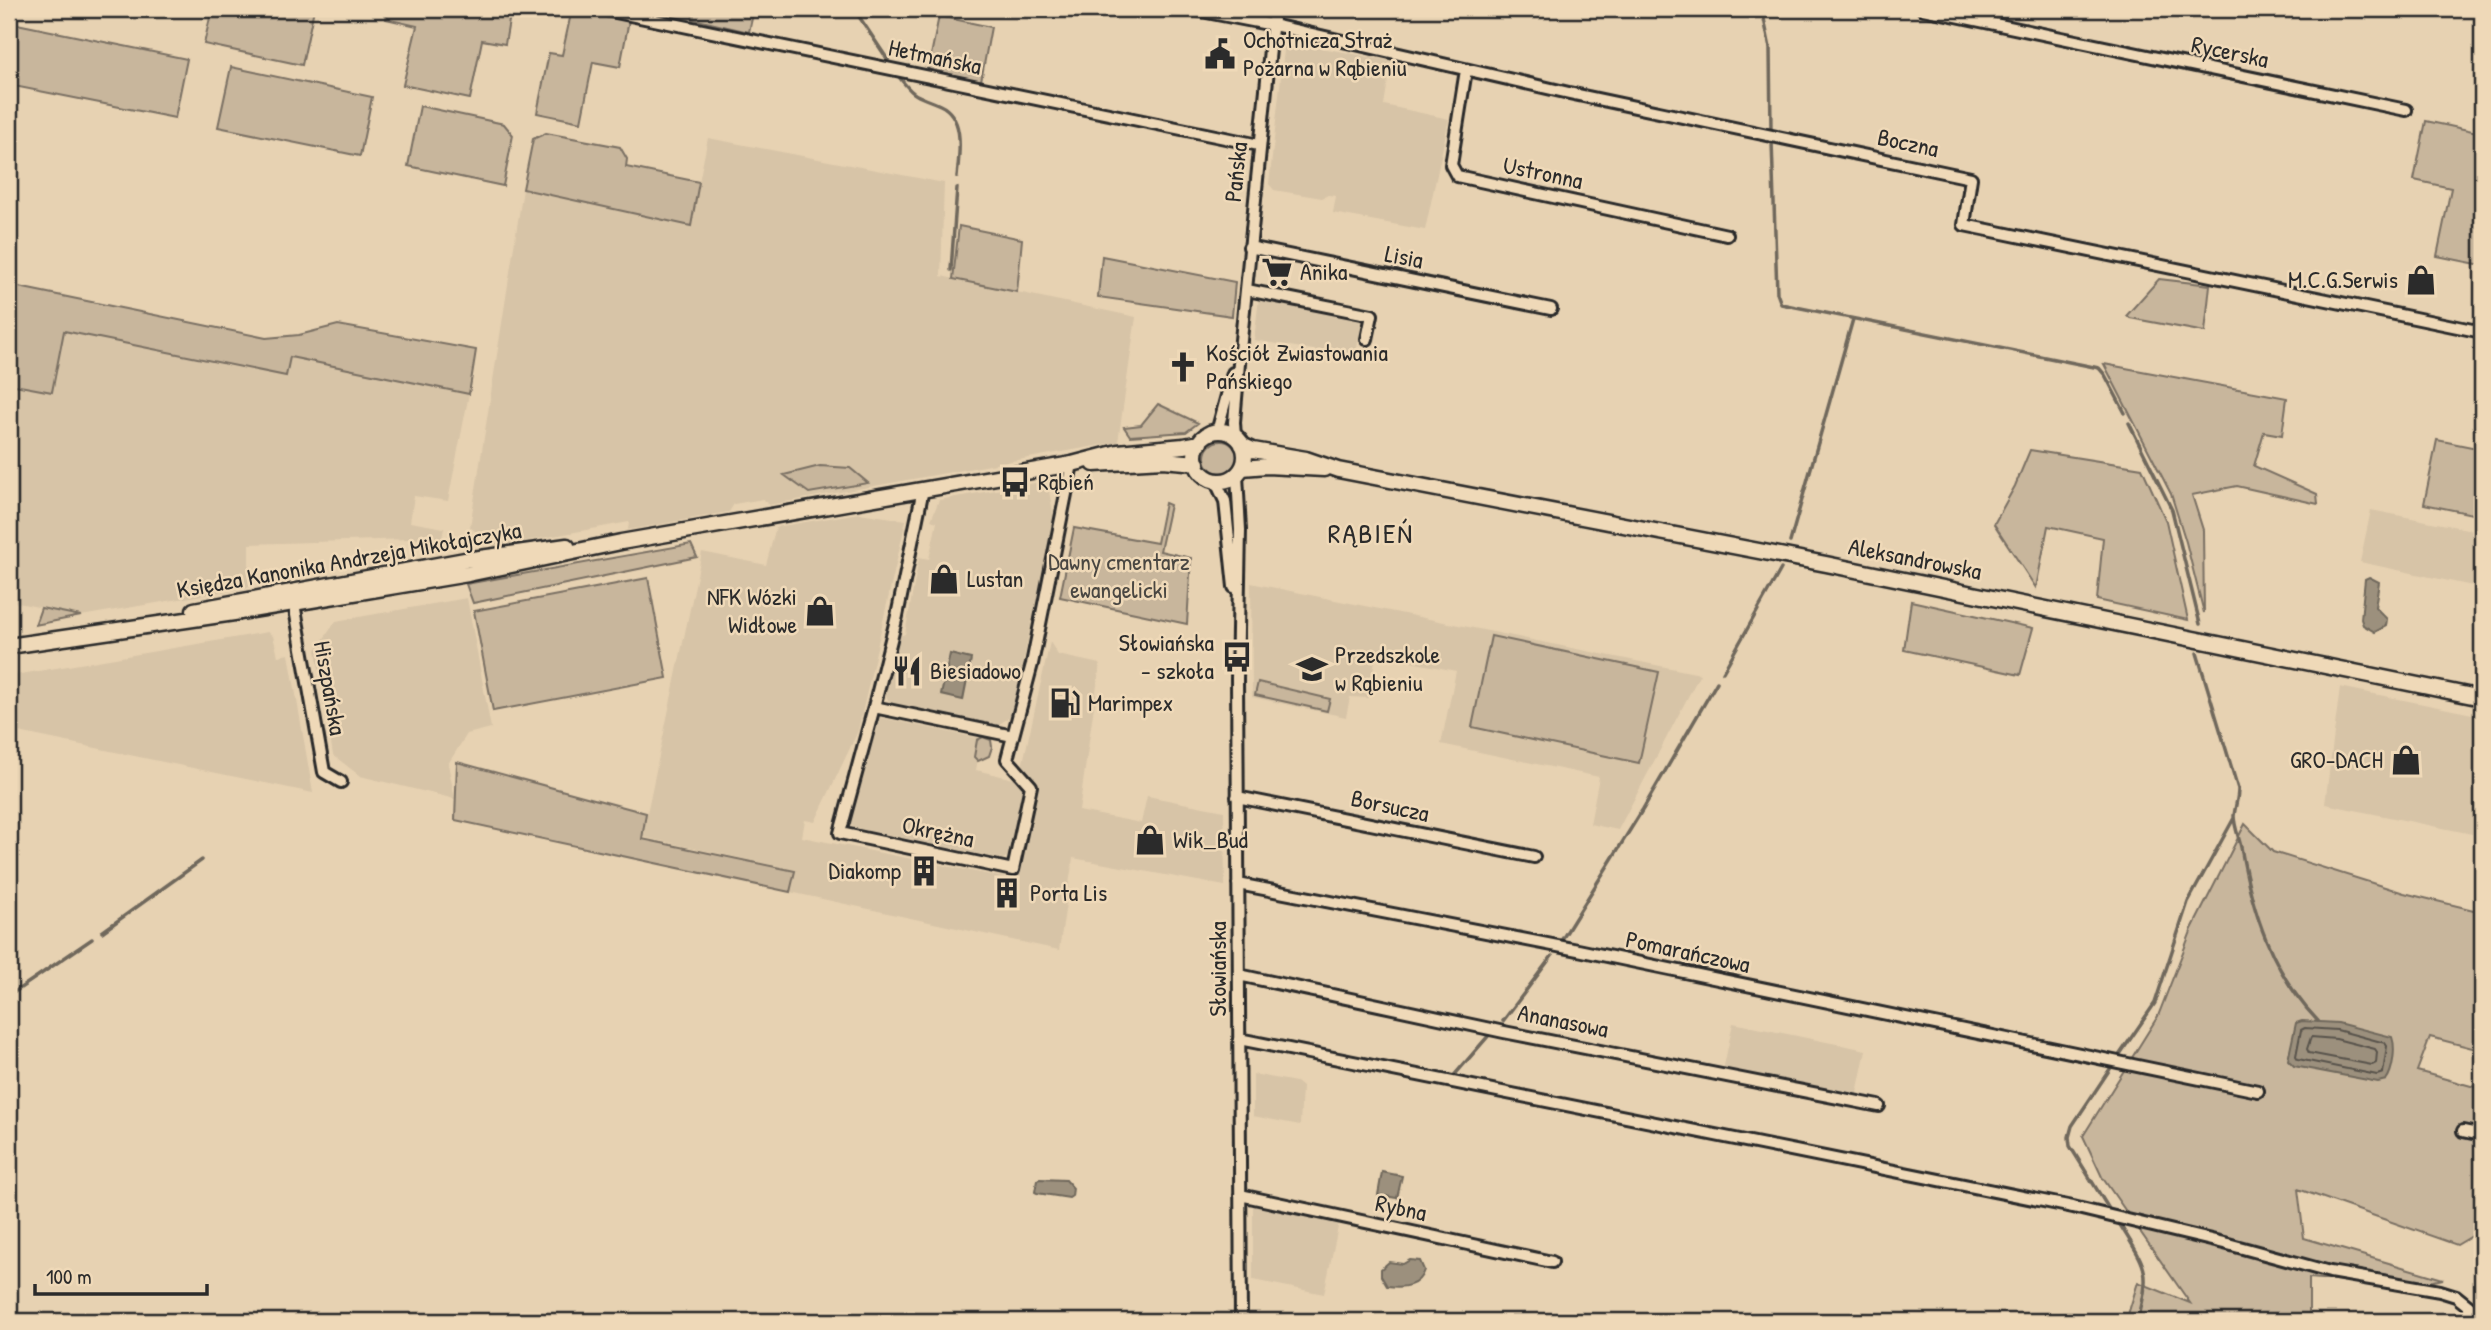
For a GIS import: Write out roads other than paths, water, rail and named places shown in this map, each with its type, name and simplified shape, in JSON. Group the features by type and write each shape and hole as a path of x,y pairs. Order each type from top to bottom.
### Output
{"main road":[{"path":"1217,432 1227,432 1239,441 1245,455 1239,471 1229,480 1215,480 1202,473 1196,452 1205,437 1217,432"},
{"name":"Aleksandrowska","path":"1239,441 1253,450 1306,459 1338,470"},
{"name":"Księdza Kanonika Andrzeja Mikołajczyka","path":"9,646 466,567 542,549 621,542 1072,464 1118,452 1200,443"},
{"name":"Księdza Kanonika Andrzeja Mikołajczyka","path":"1072,464 1174,460 1197,463"},
{"name":"Aleksandrowska","path":"1239,471 1267,466 1338,470 1812,562 2482,698"}],"street":[{"name":"Hetmańska","path":"601,9 1259,145"},
{"name":"Boczna","path":"1191,9 1971,178 1964,225 2482,332"},
{"name":"Pańska","path":"1239,441 1234,422 1274,9"},
{"name":"Rycerska","path":"1923,9 2406,110"},
{"name":"Ustronna","path":"1466,70 1451,165 1457,176 1727,235"},
{"name":"Lisia","path":"1249,247 1551,309"},
{"path":"1247,290 1372,315 1367,339"},
{"name":"Pańska","path":"1217,432 1241,340"},
{"name":"Okrężna","path":"923,489 897,616 840,833 1013,870 1031,786 1007,760 1032,664 1072,464"},
{"name":"Słowiańska","path":"1239,471 1237,797 1241,1321"},
{"name":"Słowiańska","path":"1215,480 1225,501 1237,616"},
{"name":"Hiszpańska","path":"293,597 324,772 341,782"},
{"path":"874,707 1013,736"},
{"name":"Borsucza","path":"1237,797 1534,857"},
{"name":"Pomarańczowa","path":"1238,884 1578,950 2259,1091"},
{"name":"Ananasowa","path":"1239,975 1504,1032 1879,1106"},
{"path":"1239,1039 2073,1207 2228,1244 2330,1272 2440,1291 2456,1296 2482,1317"},
{"path":"2463,1131 2482,1135"},
{"name":"Rybna","path":"1240,1195 1552,1262"}],"water":[{"path":"2369,577 2379,582 2375,607 2387,619 2386,626 2375,632 2363,625 2361,619 2365,579"},
{"path":"950,654 971,659 963,700 941,695"},
{"path":"2296,1023 2338,1023 2392,1037 2393,1059 2386,1080 2378,1082 2294,1066 2288,1060"},
{"path":"1382,1172 1402,1176 1397,1198 1378,1195"},
{"path":"1037,1180 1066,1180 1073,1188 1072,1196 1069,1198 1035,1192"},
{"path":"1410,1260 1420,1261 1424,1270 1422,1276 1414,1283 1404,1286 1387,1286 1381,1276 1381,1269 1389,1262 1403,1264"}],"waterway":[{"path":"854,9 888,60"},
{"path":"1762,9 1770,48 1771,130"},
{"path":"899,77 914,93 940,105 954,118 959,137 957,177"},
{"path":"1772,142 1777,293 1781,304 2099,368 2125,413"},
{"path":"951,270 957,188"},
{"path":"1790,542 1853,319"},
{"path":"2129,423 2172,510 2200,624"},
{"path":"1723,672 1781,569"},
{"path":"2197,653 2238,789 2235,823 2258,918 2288,983 2318,1021"},
{"path":"1561,941 1643,809 1717,682"},
{"path":"2118,1057 2155,1003 2188,902 2234,818"},
{"path":"102,932 202,860"},
{"path":"16,991 92,939"},
{"path":"1503,1021 1552,956"},
{"path":"1451,1079 1490,1034"},
{"path":"2109,1209 2070,1146 2069,1137 2072,1126 2110,1069"},
{"path":"2119,1223 2144,1269 2144,1290 2138,1321"}],"place":[{"name":"Ochotnicza Straż Pożarna w Rąbieniu","path":"1220,54"},
{"name":"Anika","path":"1277,272"},
{"name":"M.C.G.Serwis","path":"2421,280"},
{"name":"Kościół Zwiastowania Pańskiego","path":"1183,367"},
{"name":"Rąbień","path":"1015,482"},
{"name":"Lustan","path":"944,579"},
{"name":"NFK Wózki Widłowe","path":"820,611"},
{"name":"Słowiańska - szkoła","path":"1237,657"},
{"name":"Przedszkole w Rąbieniu","path":"1312,669"},
{"name":"Biesiadowo","path":"907,671"},
{"name":"Marimpex","path":"1065,703"},
{"name":"GRO-DACH","path":"2406,760"},
{"name":"Wik_Bud","path":"1150,840"},
{"name":"Diakomp","path":"924,871"},
{"name":"Porta Lis","path":"1007,893"}],"district":[{"name":"RĄBIEŃ","path":"1371,533"}],"park label":[{"name":"Dawny cmentarz ewangelicki","path":"1119,576"}]}
